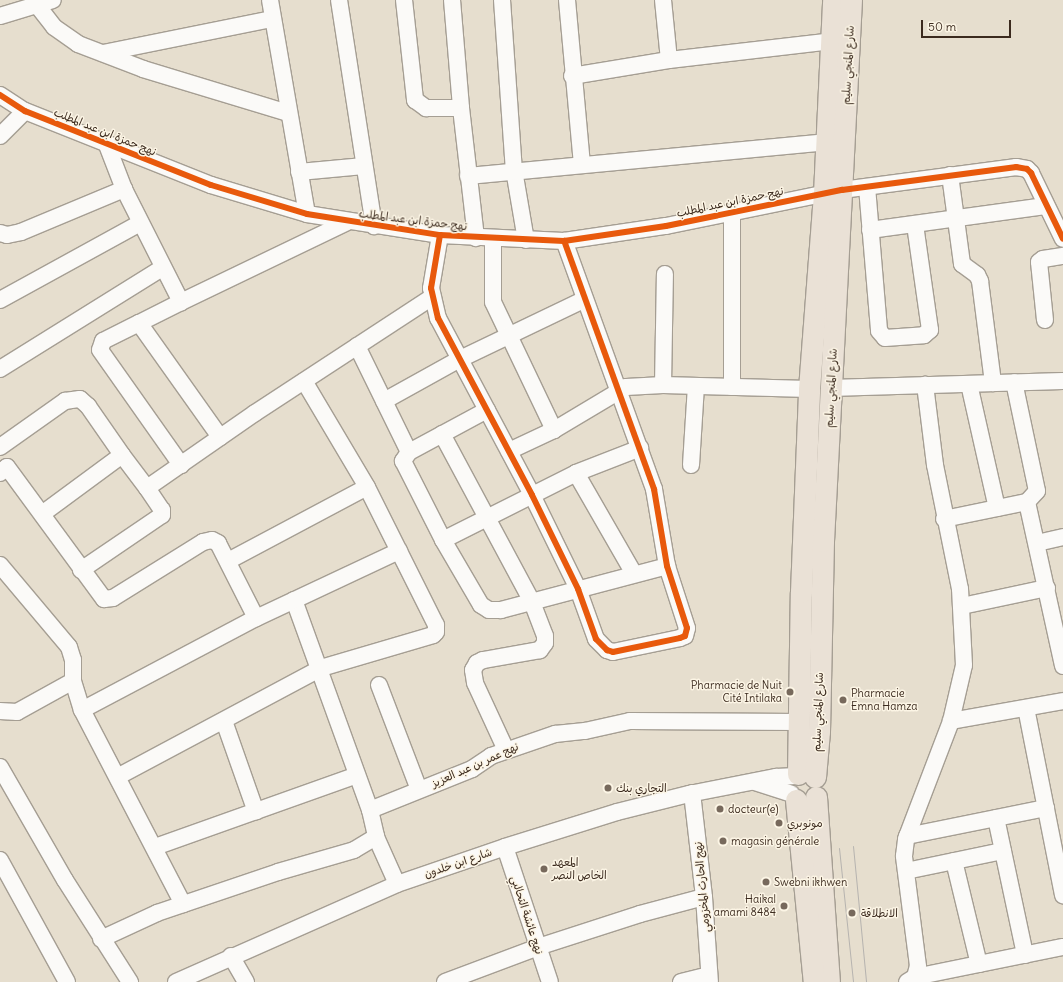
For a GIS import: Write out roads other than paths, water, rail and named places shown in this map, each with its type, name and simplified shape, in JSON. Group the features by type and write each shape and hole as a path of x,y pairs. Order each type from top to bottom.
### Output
{"main road":[{"name":"شارع المنجي سليم","path":"829,982 802,786 819,731 820,620 830,388 833,192 825,142 832,41 833,0"},
{"name":"شارع المنجي سليم","path":"814,982 798,722 809,389 833,192 851,0"}],"street":[{"path":"0,16 13,5 37,5 53,0"},
{"path":"270,0 306,214"},
{"path":"340,0 374,226"},
{"path":"404,0 415,100 426,108 461,108"},
{"path":"452,0 461,108 476,238"},
{"path":"502,0 514,170 526,240"},
{"path":"567,0 572,76 582,164"},
{"path":"662,0 669,60"},
{"path":"37,5 64,35 78,44 143,69 288,113"},
{"path":"103,53 272,18"},
{"path":"572,76 669,60 832,41"},
{"name":"نهج حمزة ابن عبد المطلب","path":"0,96 25,111 107,145 211,185 306,214 347,222 440,235 493,239 564,241 666,226 833,192 950,175 1022,167 1031,173 1045,206 1063,239"},
{"path":"0,136 25,111"},
{"path":"468,176 514,170 825,142"},
{"path":"107,145 124,189 140,223 162,268 181,302"},
{"path":"299,172 364,166"},
{"path":"950,175 962,264 977,275 980,281 993,383"},
{"path":"867,187 880,334 889,338 924,335 930,328 915,224"},
{"path":"0,233 7,235 22,232 124,189"},
{"path":"870,230 1045,206"},
{"path":"732,212 732,387"},
{"path":"181,465 100,350 103,341 347,222"},
{"path":"0,300 140,223"},
{"path":"440,235 432,279 432,297 438,318 458,360 487,410 532,495 578,589 596,639 606,650 624,650 680,638 685,636 688,628 667,566 654,489 640,448 583,300 564,241"},
{"path":"493,239 493,302 554,430"},
{"path":"1045,320 1039,262 1043,259 1063,256"},
{"path":"0,369 162,268"},
{"path":"663,385 665,274"},
{"path":"147,488 304,380 432,297"},
{"path":"384,400 458,360 583,300"},
{"path":"139,323 220,437"},
{"path":"358,346 410,452"},
{"path":"119,776 321,668 433,635 436,632 436,625 367,488 304,380"},
{"path":"830,388 1014,382 1063,383"},
{"path":"944,519 1027,502 1035,494 1038,487 1014,382"},
{"path":"969,384 997,508"},
{"path":"509,451 554,430 618,390 626,387 663,385 809,389"},
{"path":"925,385 944,519 962,606 964,665 951,721 907,836 904,856 918,952 911,980 979,964 1063,947"},
{"path":"691,465 696,386"},
{"path":"0,447 65,401 80,399 88,406 162,510 162,515 81,570"},
{"path":"487,410 410,452 403,460 404,467 443,540 484,608 494,611 501,610 667,566"},
{"path":"442,434 488,517 532,602 545,636 543,647 540,650 483,660 477,663 473,670 475,684 506,750"},
{"path":"443,540 576,473 640,448"},
{"path":"42,514 122,455"},
{"path":"2,466 42,514 100,597 107,600 149,577 207,540 218,543 256,618"},
{"path":"576,473 634,574"},
{"path":"228,561 367,488"},
{"path":"1027,502 1063,666"},
{"path":"1037,543 1063,537"},
{"path":"82,710 256,618 399,551"},
{"path":"0,565 69,647 72,660 73,681 82,710 119,776 183,904"},
{"path":"962,606 1047,588"},
{"path":"294,600 321,668 370,810 376,837 398,884"},
{"path":"1,710 17,712 73,681"},
{"path":"379,685 419,790"},
{"path":"951,721 1063,701"},
{"path":"1026,708 1046,808 1058,838 1063,895"},
{"path":"224,721 256,812"},
{"name":"نهج عمر بن عبد العزيز","path":"370,810 472,769 485,759 506,750 555,734 585,731 630,721 798,722"},
{"path":"0,767 101,939 130,982"},
{"path":"155,847 357,775"},
{"name":"شارع ابن خلدون","path":"176,982 231,956 398,884 505,847 617,812 692,793 752,781 802,786"},
{"name":"نهج الحارث المخزومي","path":"692,793 704,897 709,978"},
{"path":"907,836 1046,808"},
{"path":"996,818 1025,955"},
{"path":"101,939 157,913 354,850 376,837"},
{"name":"نهج عائشة التحالبي","path":"505,847 550,982"},
{"path":"906,871 1003,851"},
{"path":"0,860 67,982"},
{"path":"954,861 979,964"},
{"path":"445,982 538,947 640,914 704,897"},
{"path":"231,956 246,982"},
{"path":"681,982 709,978"}],"tram line":[{"path":"853,846 866,982"},
{"path":"839,848 853,982"}],"place":[{"name":"Pharmacie de Nuit Cité Intilaka","path":"790,692"},
{"name":"Pharmacie Emna Hamza","path":"843,700"},
{"name":"التجاري بنك","path":"608,788"},
{"name":"docteur(e)","path":"720,809"},
{"name":"مونوبري","path":"779,823"},
{"name":"magasin générale","path":"723,841"},
{"name":"المعهد الخاص النصر","path":"544,869"},
{"name":"Swebni ikhwen","path":"766,882"},
{"name":"Haikal amami 8484","path":"784,906"},
{"name":"الانطلاقة","path":"852,913"}]}
